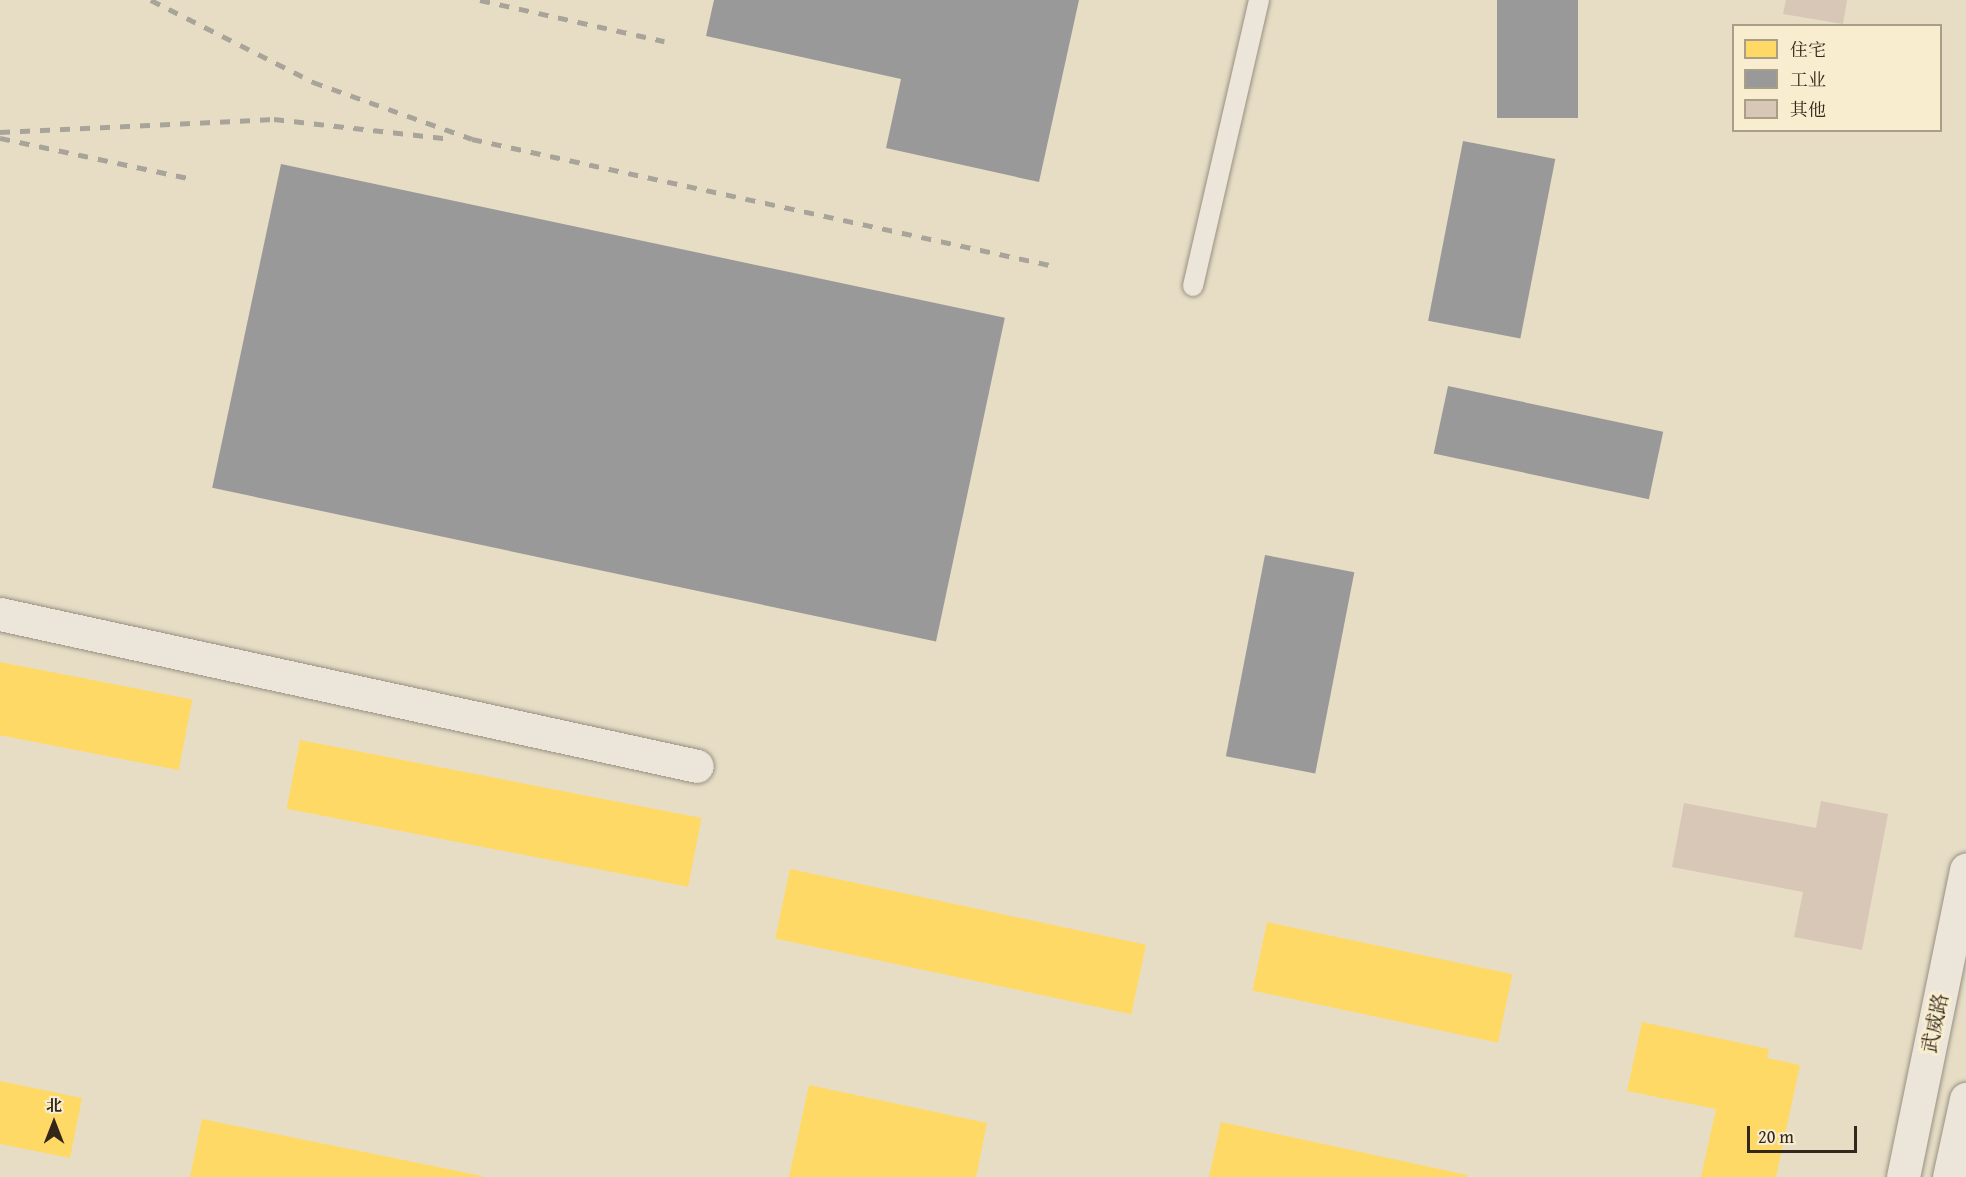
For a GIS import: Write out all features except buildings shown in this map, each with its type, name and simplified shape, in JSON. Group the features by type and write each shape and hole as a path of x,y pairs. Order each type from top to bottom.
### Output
{"street":[{"path":"0,614 697,766"},
{"name":"武威路","path":"1903,1177 1966,869"},
{"path":"1949,1177 1966,1099"}],"lane":[{"path":"1193,286 1259,0"}],"railway":[{"path":"151,0 313,82 472,139 1054,266"},
{"path":"480,0 664,41"},
{"path":"0,132 274,119 452,139"},
{"path":"0,138 193,179"}]}
